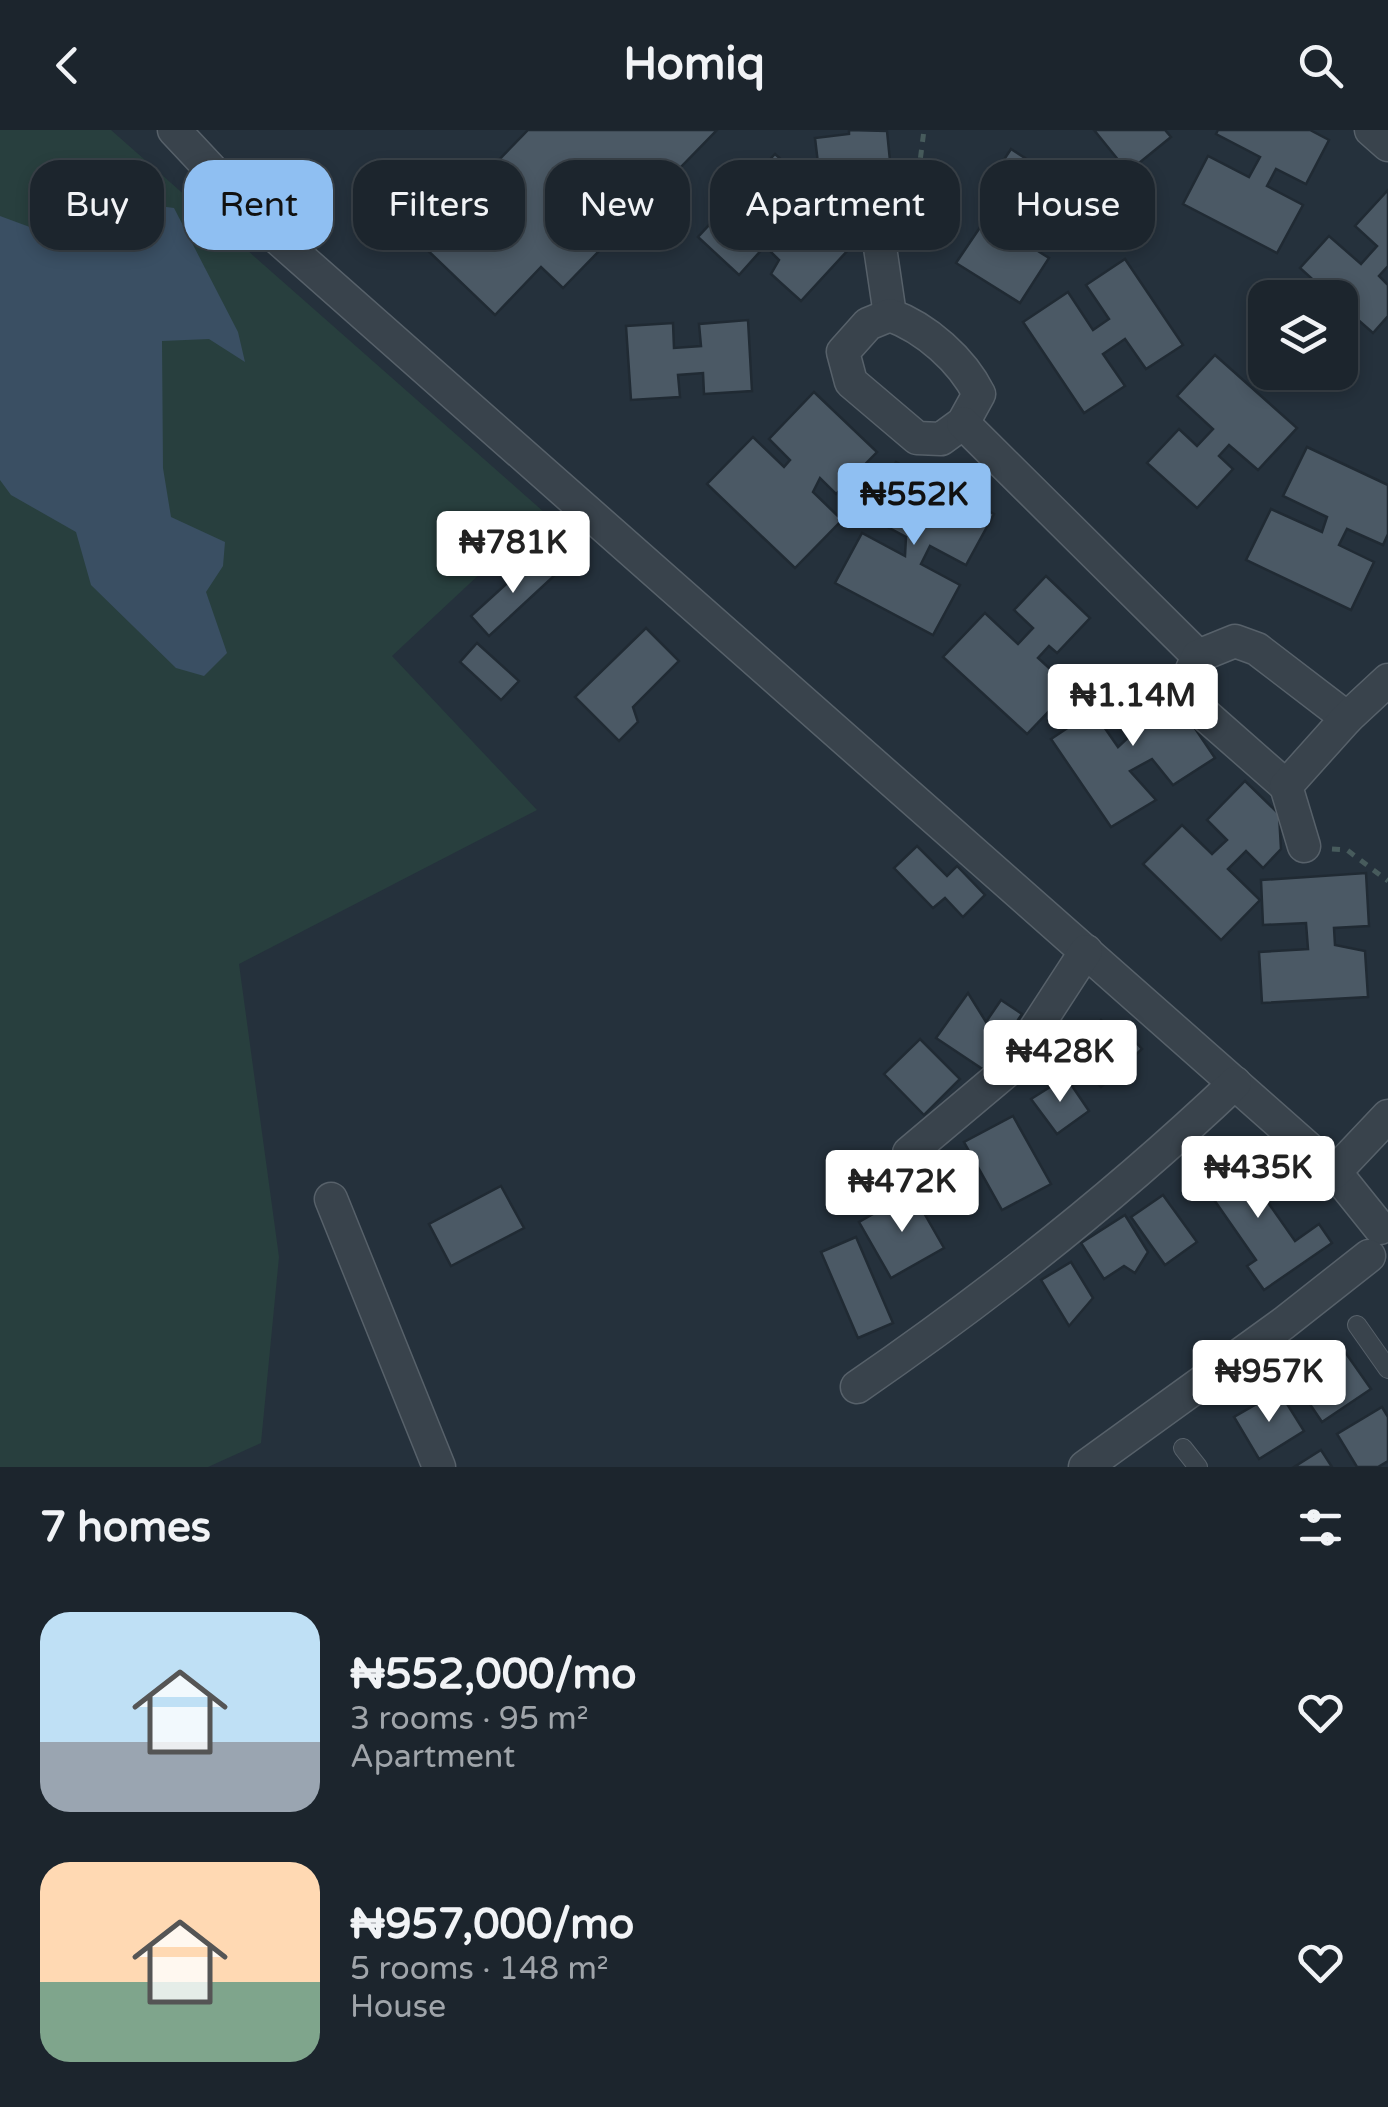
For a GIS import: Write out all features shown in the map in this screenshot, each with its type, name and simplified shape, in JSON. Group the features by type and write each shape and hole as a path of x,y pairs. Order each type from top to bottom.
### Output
{"street":[{"path":"174,130 264,226 1336,1172 1381,1245 1284,1324 1085,1467"},
{"path":"1371,130 1388,145"},
{"path":"880,250 890,315"},
{"path":"890,315 910,322 968,372 980,394 964,423 942,439 917,438 851,382 843,352 868,324 890,315"},
{"path":"964,423 1198,656"},
{"path":"1304,846 1286,786 1195,706 1188,681 1198,656 1235,641 1256,649 1347,718"},
{"path":"1286,786 1347,718 1388,680"},
{"path":"909,1153 1010,1068 1086,951"},
{"path":"857,1387 987,1298 1080,1224 1235,1083"},
{"path":"1336,1172 1388,1116"},
{"path":"331,1199 439,1467"}],"lane":[{"path":"1356,1324 1388,1369"},
{"path":"1183,1448 1198,1467"}],"path":[{"path":"920,160 924,130"},
{"path":"1304,846 1347,850 1388,881"}],"green space":[{"path":"0,130 111,130 145,160 30,160 30,250 164,250 164,177 184,194 184,250 247,250 545,513 392,656 537,810 239,964 279,1257 261,1443 208,1467 0,1467"}],"water":[{"path":"164,207 174,208 184,227 184,250 196,250 238,332 245,362 209,339 162,341 163,468 171,517 225,542 223,566 206,592 227,653 204,676 176,668 91,585 76,532 11,495 0,480 0,216 30,227 30,250 164,250"}],"building":[{"path":"528,130 717,130 688,160 545,160 545,250 600,250 563,288 541,267 495,315 427,250 525,250 525,160 499,160"},
{"path":"849,130 887,131 890,160 818,160 815,138 849,134"},
{"path":"1094,130 1165,130 1171,137 1143,160 1118,160"},
{"path":"1218,130 1310,130 1329,140 1306,184 1276,169 1267,186 1303,205 1277,253 1183,204 1208,156 1249,177 1260,157 1216,134"},
{"path":"1011,149 1028,160 1004,160"},
{"path":"1388,190 1388,266 1379,276 1388,285 1388,316 1373,333 1358,320 1358,280 1313,280 1300,268 1329,236 1361,264 1377,246 1355,226"},
{"path":"710,224 710,248 698,237"},
{"path":"980,227 980,250 1036,250 1049,258 1020,303 956,263"},
{"path":"712,250 761,250 739,275"},
{"path":"769,250 848,250 801,301 771,274 779,260"},
{"path":"1125,259 1183,345 1146,369 1125,339 1103,354 1125,386 1084,413 1023,322 1068,292 1093,330 1109,319 1086,285"},
{"path":"748,320 752,391 704,394 703,373 678,375 680,397 631,400 626,326 673,323 674,348 701,346 699,324"},
{"path":"1215,355 1248,384 1248,390 1254,390 1297,428 1258,470 1229,445 1219,456 1233,469 1197,508 1147,463 1179,429 1197,446 1213,429 1177,396"},
{"path":"814,392 877,452 836,494 820,478 813,492 842,520 795,568 707,484 753,437 784,467 790,460 769,439"},
{"path":"1307,447 1388,485 1388,534 1383,545 1347,529 1339,545 1374,562 1351,610 1246,560 1271,509 1322,532 1327,517 1283,496"},
{"path":"896,462 994,514 966,565 930,546 921,564 960,585 933,635 835,583 862,533 905,556 906,537 867,516"},
{"path":"537,556 555,575 489,636 471,616"},
{"path":"1046,576 1090,618 1057,653 1049,646 1038,658 1071,688 1027,734 943,657 985,613 1018,644 1033,628 1014,610"},
{"path":"646,628 679,661 633,707 638,722 619,741 575,697"},
{"path":"477,643 519,681 501,700 460,662"},
{"path":"1157,672 1215,758 1173,785 1152,759 1130,771 1156,800 1111,827 1051,739 1093,711 1118,747 1133,733 1114,692"},
{"path":"1245,781 1279,814 1281,849 1263,868 1246,851 1228,869 1260,900 1221,940 1143,864 1182,825 1212,854 1227,840 1207,820"},
{"path":"917,846 947,876 957,866 985,895 963,917 945,898 933,908 894,868"},
{"path":"1366,873 1369,926 1334,928 1335,945 1365,951 1368,997 1262,1003 1259,952 1308,949 1306,923 1263,925 1261,880"},
{"path":"968,993 986,1022 1001,1000 1022,1014 984,1070 936,1038"},
{"path":"1101,1020 1117,1034 1099,1054 1083,1041"},
{"path":"1128,1034 1142,1049 1101,1087 1086,1071"},
{"path":"920,1039 960,1079 924,1115 884,1074"},
{"path":"1066,1077 1089,1111 1057,1134 1031,1099"},
{"path":"1013,1116 1051,1184 1002,1210 964,1142"},
{"path":"1229,1147 1295,1241 1319,1224 1332,1243 1264,1290 1247,1266 1256,1260 1194,1171"},
{"path":"501,1186 524,1228 451,1266 429,1224"},
{"path":"912,1192 944,1248 891,1278 859,1222"},
{"path":"1163,1195 1197,1242 1165,1265 1131,1217"},
{"path":"1125,1215 1148,1252 1135,1273 1124,1266 1104,1279 1081,1243"},
{"path":"856,1237 893,1323 858,1338 821,1252"},
{"path":"1071,1262 1093,1298 1069,1326 1041,1280"},
{"path":"1338,1342 1371,1389 1322,1422 1290,1375"},
{"path":"1279,1391 1304,1431 1259,1459 1234,1417"},
{"path":"1382,1407 1388,1417 1388,1461 1378,1467 1357,1467 1337,1434"},
{"path":"1321,1450 1332,1467 1294,1467"}]}
